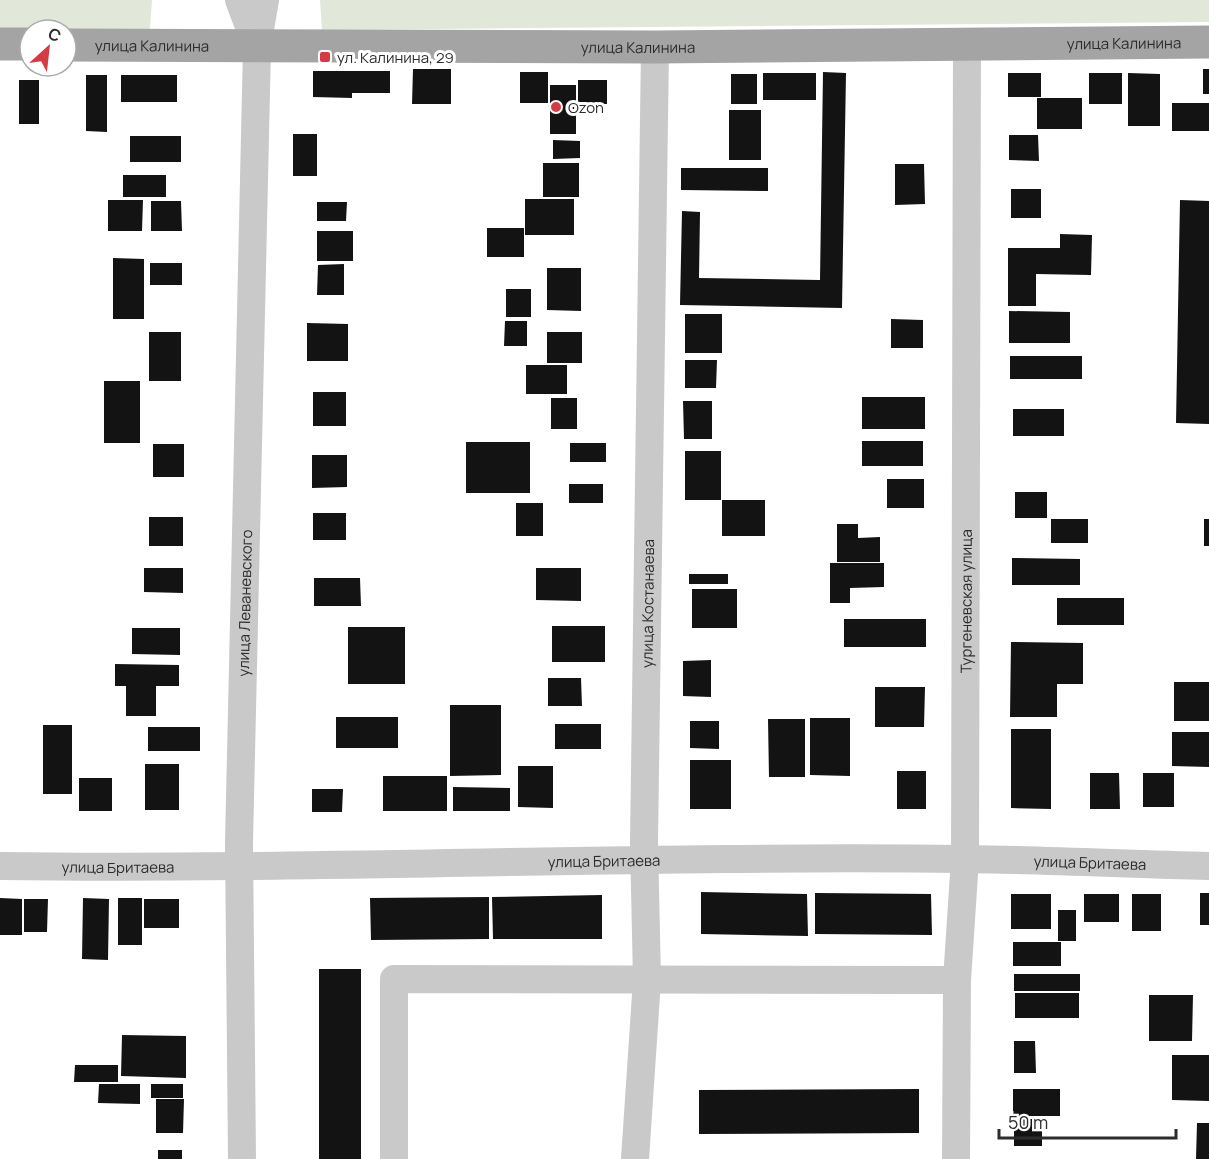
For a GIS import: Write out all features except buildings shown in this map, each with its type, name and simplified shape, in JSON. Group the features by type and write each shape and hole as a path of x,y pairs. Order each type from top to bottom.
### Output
{"main road":[{"name":"улица Калинина","path":"78,45 655,47 1209,42"},
{"path":"0,44 18,44"}],"street":[{"name":"улица Леваневского","path":"239,0 257,47"},
{"name":"улица Леваневского","path":"242,1159 240,868 257,47 265,0"},
{"name":"Тургеневская улица","path":"956,1159 957,980 965,859 967,44"},
{"name":"улица Костанаева","path":"635,1159 646,980 644,861 655,47"},
{"name":"улица Бритаева","path":"0,866 240,868 644,861 965,859 1209,866"},
{"path":"394,1159 394,980 957,980"}],"shaded area":[{"path":"0,0 152,0 150,29 78,29 78,18 18,18 18,29 0,29"},
{"path":"320,0 1209,0 1209,22 322,30"}],"place":[{"name":"ул. Калинина, 29","path":"325,57"},
{"name":"Ozon","path":"556,107"}]}
